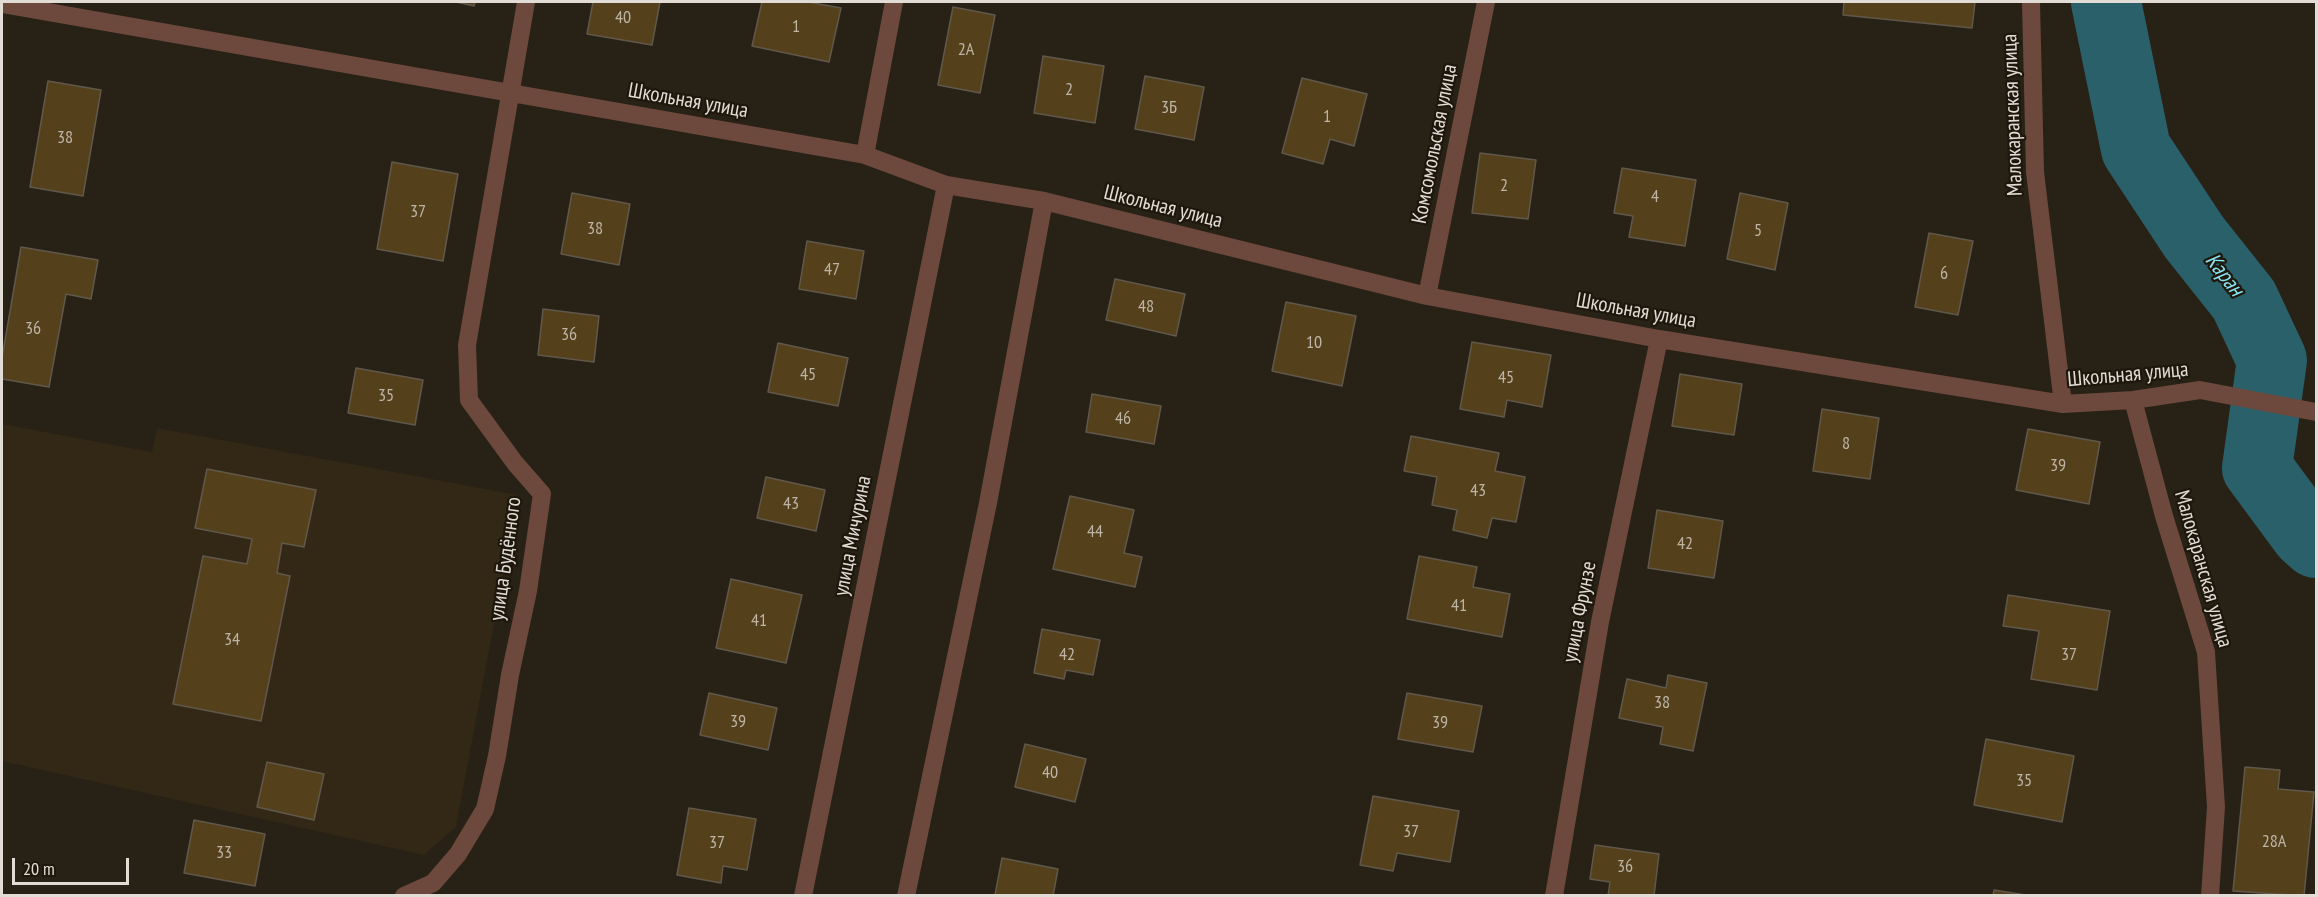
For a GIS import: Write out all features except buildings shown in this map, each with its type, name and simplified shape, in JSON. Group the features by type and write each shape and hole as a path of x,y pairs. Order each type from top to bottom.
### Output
{"street":[{"name":"улица Будённого","path":"404,896 433,883 458,854 485,809 528,591 542,494 515,463 469,400 467,345 526,2"},
{"path":"865,155 894,2"},
{"name":"Комсомольская улица","path":"1427,296 1486,2"},
{"name":"Малокаранская улица","path":"2031,2 2035,172 2063,404"},
{"name":"Школьная улица","path":"2,4 865,155 946,185 1044,201 1427,296 1659,339 2063,404 2133,400 2200,390 2316,411"},
{"name":"улица Мичурина","path":"803,896 946,185"},
{"path":"906,896 988,503 1044,201"},
{"name":"улица Фрунзе","path":"1554,896 1600,622 1659,339"},
{"name":"Малокаранская улица","path":"2133,400 2164,516 2206,652 2216,807 2210,896"}],"shaded area":[{"path":"2,424 152,452 157,428 518,495 456,827 424,855 2,761"}],"waterway":[{"name":"Каран","path":"2106,2 2136,149 2194,237 2244,300 2272,360 2257,468 2305,533 2316,543"}]}
